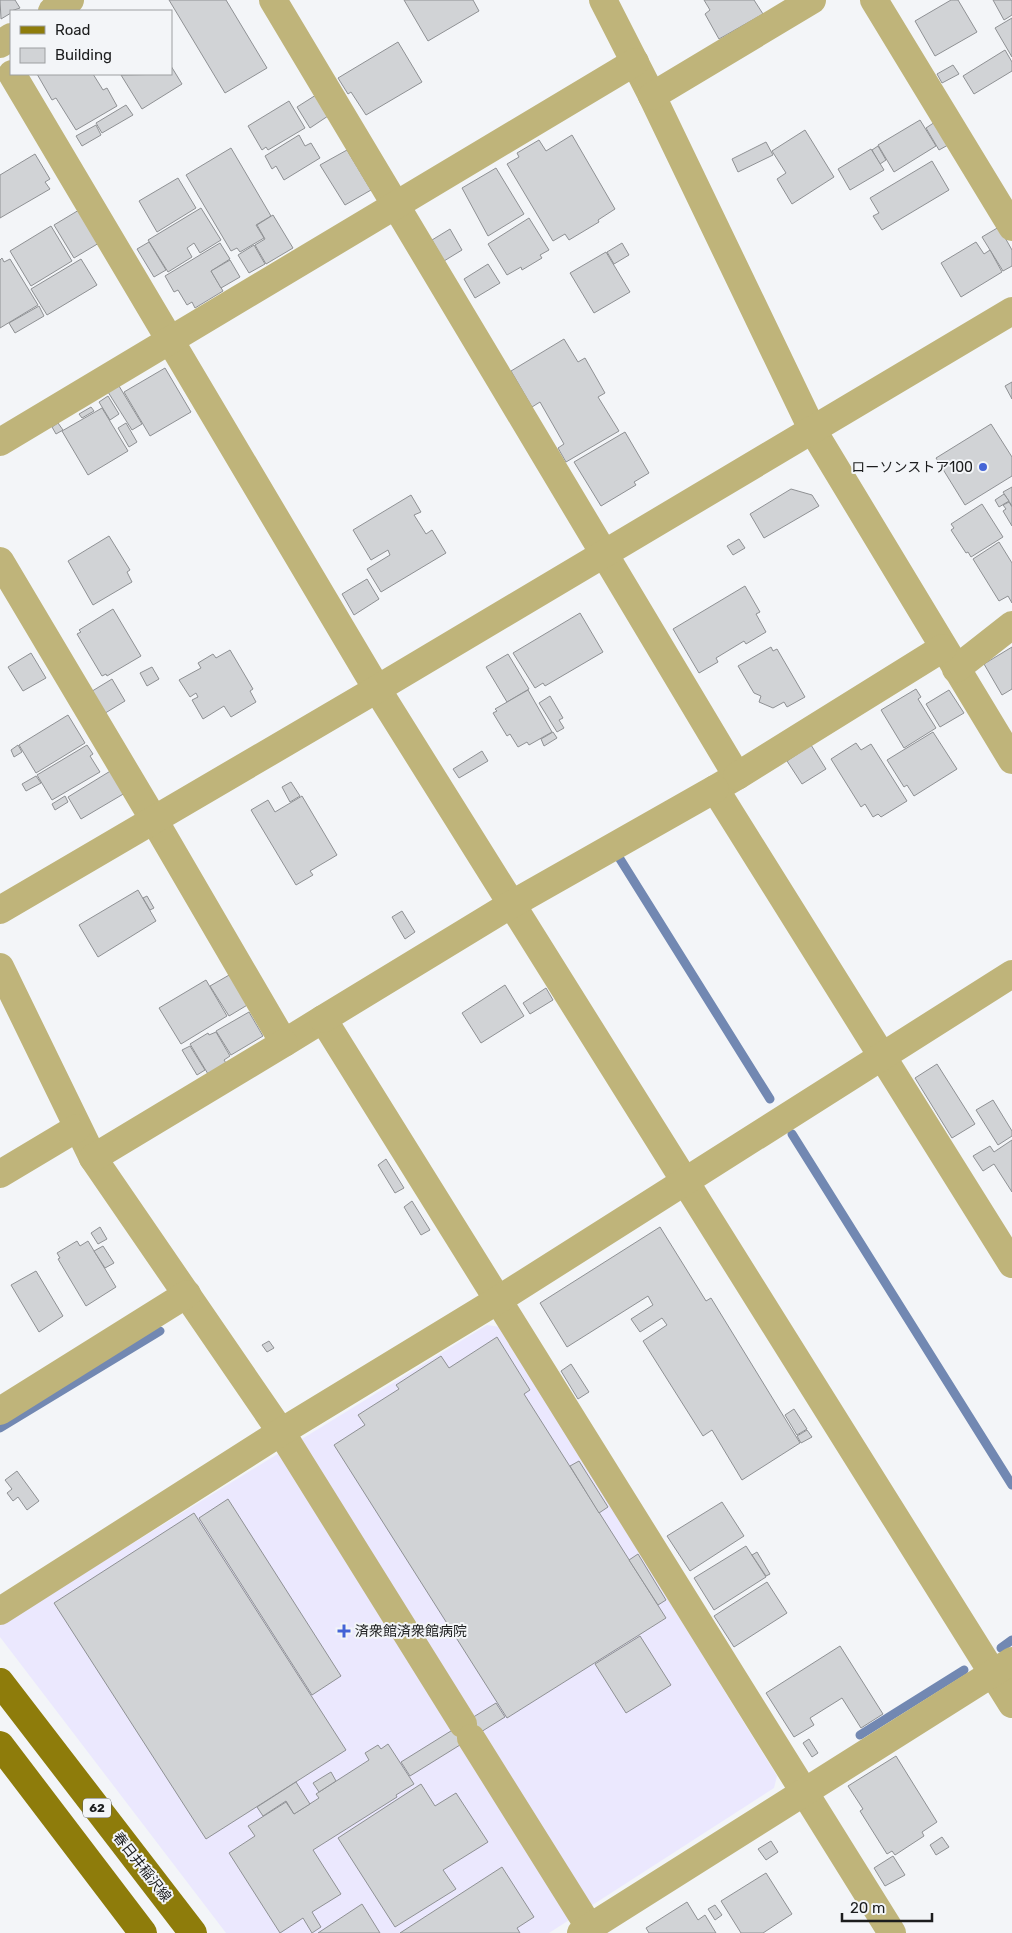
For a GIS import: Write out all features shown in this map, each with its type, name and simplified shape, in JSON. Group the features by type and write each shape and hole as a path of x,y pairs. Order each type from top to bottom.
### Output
{"main road":[{"name":"春日井稲沢線","path":"0,1682 193,1933"},
{"path":"0,1745 143,1933"}],"street":[{"path":"54,10 70,0"},
{"path":"273,0 604,554 726,783 882,1056 1012,1264"},
{"path":"603,0 652,96 812,430 949,659 1012,760"},
{"path":"652,96 812,0"},
{"path":"874,0 1012,227"},
{"path":"0,53 10,70"},
{"path":"0,442 635,62"},
{"path":"13,75 377,689 685,1181 1002,1667 1012,1704"},
{"path":"0,910 377,689 1012,311"},
{"path":"0,561 284,1043"},
{"path":"93,1158 512,904 949,659 1012,626"},
{"path":"0,967 93,1158 281,1432 467,1731 588,1931 1002,1667"},
{"path":"0,1610 281,1432 498,1300 1012,974"},
{"path":"323,1019 803,1793 892,1933"},
{"path":"0,1174 77,1128"},
{"path":"0,1411 187,1294"}],"shaded area":[{"name":"済衆館済衆館病院","path":"487,1325 500,1327 777,1776 774,1788 549,1933 226,1933 0,1637 0,1625"}],"building":[{"path":"0,0 15,0 20,8 10,10 10,14 1,19"},
{"path":"169,0 226,0 267,68 225,93"},
{"path":"404,0 473,0 479,11 428,41"},
{"path":"704,0 754,0 763,14 719,39 705,14 710,10"},
{"path":"951,0 958,0 977,32 935,56 915,21"},
{"path":"993,0 1012,0 1012,15 1004,20"},
{"path":"1012,18 1012,57 995,28"},
{"path":"398,42 422,82 366,115 351,92 348,94 338,78"},
{"path":"1005,50 1012,62 1012,71 974,94 963,76"},
{"path":"953,65 959,74 942,83 937,74"},
{"path":"172,68 182,84 142,109 121,75 172,75"},
{"path":"38,75 94,75 103,90 107,88 117,106 76,130 56,98 52,100"},
{"path":"316,95 328,116 310,128 297,107"},
{"path":"289,101 305,128 268,150 266,147 262,150 248,126"},
{"path":"126,105 133,115 102,133 96,123"},
{"path":"920,120 936,146 894,172 878,145"},
{"path":"935,122 948,145 939,150 926,128"},
{"path":"96,125 101,135 82,146 76,136"},
{"path":"805,130 834,177 792,204 777,179 786,173 772,151"},
{"path":"299,135 305,146 311,143 320,158 284,180 276,166 272,169 265,156"},
{"path":"572,135 615,209 598,220 599,222 569,240 565,234 553,241 507,164 519,157 517,153 539,140 546,151"},
{"path":"766,142 773,155 738,172 732,159"},
{"path":"878,146 886,160 880,164 872,150"},
{"path":"231,148 271,216 256,225 264,238 240,252 237,248 231,251 186,175"},
{"path":"871,149 884,170 850,190 838,169"},
{"path":"347,150 371,190 345,205 320,165"},
{"path":"35,154 50,179 45,182 50,189 0,218 0,175"},
{"path":"932,161 949,190 882,230 873,216 879,213 870,198"},
{"path":"496,168 524,214 488,236 462,188"},
{"path":"178,178 196,208 157,232 139,201"},
{"path":"201,208 221,240 200,253 194,243 187,248 192,257 168,272 148,240"},
{"path":"79,210 99,243 74,258 54,225"},
{"path":"273,215 293,248 266,264 255,245 265,239 257,225"},
{"path":"529,218 549,250 540,255 542,258 522,270 521,267 507,275 488,244"},
{"path":"51,226 72,261 31,286 10,251"},
{"path":"999,227 1012,250 1012,266 1003,271 982,237"},
{"path":"450,229 462,250 444,261 432,240"},
{"path":"149,242 166,270 154,277 137,249"},
{"path":"976,242 984,254 990,250 1002,272 961,297 941,263"},
{"path":"220,243 230,259 211,271 223,291 195,308 192,302 187,305 178,290 174,292 165,276"},
{"path":"622,243 629,255 614,264 607,252"},
{"path":"254,245 265,264 249,273 238,255"},
{"path":"606,252 630,292 594,313 570,273"},
{"path":"2,258 4,262 10,259 38,305 0,328 0,260"},
{"path":"81,259 97,285 47,315 31,289"},
{"path":"230,260 240,277 221,288 211,271"},
{"path":"488,264 500,283 475,298 464,279"},
{"path":"39,306 44,316 15,333 9,323"},
{"path":"564,339 578,362 585,358 605,393 598,397 619,431 566,462 558,448 564,444 540,402 532,407 511,371"},
{"path":"165,368 191,412 150,436 124,392"},
{"path":"1012,382 1012,399 1005,386"},
{"path":"119,386 142,424 132,430 108,392"},
{"path":"108,396 119,414 110,420 99,402"},
{"path":"91,407 94,411 82,418 79,414"},
{"path":"102,408 128,451 88,475 62,431"},
{"path":"58,423 63,430 56,434 52,427"},
{"path":"126,423 137,442 129,447 118,428"},
{"path":"991,424 1012,457 1012,476 965,505 936,458"},
{"path":"625,432 649,473 634,482 636,485 601,506 574,462"},
{"path":"1012,487 1012,506 1003,492"},
{"path":"791,489 812,495 819,506 764,538 750,514"},
{"path":"1004,494 1009,501 999,507 995,500"},
{"path":"411,495 421,512 414,515 426,534 432,530 446,553 381,592 367,569 390,555 388,550 371,560 353,530"},
{"path":"1009,502 1012,507 1012,526 1003,511 1006,509 1003,505"},
{"path":"982,504 1003,537 971,557 968,552 966,553 951,530 954,528 951,524"},
{"path":"109,536 130,570 127,572 132,582 93,605 68,561"},
{"path":"739,539 745,548 733,555 727,546"},
{"path":"999,542 1012,563 1012,603 1008,596 999,601 973,559"},
{"path":"367,579 379,599 354,615 342,594"},
{"path":"745,586 760,612 756,614 766,632 746,644 744,641 716,658 718,662 699,673 673,629"},
{"path":"113,609 141,656 107,676 106,674 102,676 77,634 81,632 79,630"},
{"path":"580,613 603,652 545,686 543,683 535,688 513,653"},
{"path":"771,647 773,651 777,649 805,697 787,707 784,702 773,708 759,702 761,696 754,693 738,666"},
{"path":"1012,647 1012,689 1002,695 984,664"},
{"path":"230,650 253,689 250,691 256,702 231,717 224,706 203,719 192,700 198,697 196,693 190,697 179,680 201,668 198,663 213,654 216,658"},
{"path":"31,653 46,678 23,691 8,667"},
{"path":"508,654 529,689 507,702 486,667"},
{"path":"152,667 159,679 147,686 140,673"},
{"path":"112,679 125,701 102,715 89,693"},
{"path":"916,689 921,697 918,699 936,728 904,748 881,710"},
{"path":"528,690 552,732 529,745 527,742 518,747 510,734 507,736 493,713 497,711 495,709"},
{"path":"949,690 964,713 940,727 926,704"},
{"path":"550,696 563,718 559,720 564,728 557,732 539,703"},
{"path":"68,715 85,743 36,773 19,745"},
{"path":"553,732 557,738 544,746 541,739"},
{"path":"933,732 957,769 914,796 907,785 904,787 887,760"},
{"path":"856,743 861,750 871,744 907,801 881,817 878,814 873,817 865,804 861,807 831,759"},
{"path":"18,745 22,752 14,757 11,750"},
{"path":"87,745 93,754 90,756 100,772 52,800 37,775"},
{"path":"811,745 826,769 802,784 787,761"},
{"path":"482,751 488,761 459,778 453,769"},
{"path":"112,770 125,793 81,819 68,797"},
{"path":"36,776 41,783 26,791 22,784"},
{"path":"291,782 300,796 290,802 282,787"},
{"path":"65,796 68,802 55,810 52,804"},
{"path":"302,796 337,855 310,871 313,875 296,885 251,810 268,800 275,812"},
{"path":"138,890 156,921 98,957 79,925"},
{"path":"147,896 154,908 150,910 143,898"},
{"path":"402,911 415,932 405,939 392,917"},
{"path":"231,974 249,1004 229,1016 210,986"},
{"path":"206,980 227,1016 181,1044 159,1008"},
{"path":"505,985 524,1016 481,1043 462,1013"},
{"path":"546,988 553,1000 530,1014 523,1003"},
{"path":"249,1012 263,1036 231,1055 216,1031"},
{"path":"216,1032 230,1056 224,1060 226,1063 208,1074 190,1044 208,1033 209,1035"},
{"path":"190,1046 205,1070 197,1075 182,1050"},
{"path":"937,1064 975,1124 952,1138 915,1078"},
{"path":"993,1100 1012,1131 1012,1136 998,1145 976,1110"},
{"path":"1012,1140 1012,1192 994,1164 983,1171 973,1156 990,1146 994,1152"},
{"path":"386,1159 404,1188 395,1193 378,1165"},
{"path":"412,1201 430,1230 421,1235 404,1207"},
{"path":"100,1227 107,1239 98,1244 91,1233"},
{"path":"660,1227 706,1301 711,1298 800,1443 742,1480 712,1430 703,1436 643,1341 667,1325 662,1318 640,1332 631,1319 653,1305 648,1296 567,1347 540,1303"},
{"path":"77,1241 80,1246 88,1241 116,1287 86,1306 58,1259 60,1258 57,1253"},
{"path":"103,1246 114,1263 105,1268 94,1251"},
{"path":"36,1271 63,1316 39,1332 11,1285"},
{"path":"497,1337 530,1390 524,1394 666,1618 507,1718 334,1445 365,1425 358,1415 399,1389 396,1385 441,1356 449,1368"},
{"path":"269,1341 274,1348 267,1352 262,1345"},
{"path":"571,1364 589,1392 578,1399 561,1371"},
{"path":"794,1409 807,1429 797,1435 785,1415"},
{"path":"807,1430 812,1437 801,1443 797,1436"},
{"path":"579,1461 608,1507 599,1513 570,1466"},
{"path":"17,1471 39,1501 27,1510 18,1497 13,1501 7,1493 12,1489 5,1480"},
{"path":"228,1499 341,1676 312,1695 199,1518"},
{"path":"722,1502 744,1536 690,1571 667,1536"},
{"path":"194,1513 346,1750 206,1839 54,1603"},
{"path":"746,1546 766,1577 714,1610 694,1578"},
{"path":"757,1552 770,1574 766,1576 752,1555"},
{"path":"638,1554 666,1600 658,1605 629,1560"},
{"path":"767,1582 787,1613 734,1647 714,1616"},
{"path":"640,1636 671,1685 626,1713 595,1664"},
{"path":"840,1646 883,1714 861,1728 842,1698 810,1718 814,1725 794,1737 766,1693"},
{"path":"496,1703 505,1717 410,1776 401,1762"},
{"path":"809,1739 818,1753 812,1757 803,1743"},
{"path":"388,1744 414,1784 396,1795 397,1797 313,1850 341,1894 312,1912 321,1927 312,1933 303,1918 280,1933 229,1853 255,1836 248,1826 286,1802 294,1814 319,1798 316,1794 369,1760 365,1753 378,1745 381,1749"},
{"path":"896,1756 937,1822 922,1832 924,1836 895,1855 892,1851 887,1854 860,1811 863,1809 848,1786"},
{"path":"331,1772 336,1781 319,1792 313,1783"},
{"path":"296,1782 310,1804 294,1814 286,1801 263,1816 257,1807"},
{"path":"421,1784 435,1806 456,1793 488,1842 443,1870 456,1889 395,1927 338,1838"},
{"path":"942,1837 949,1847 936,1855 930,1845"},
{"path":"771,1841 778,1852 766,1860 758,1849"},
{"path":"893,1856 905,1875 885,1886 874,1868"},
{"path":"502,1867 534,1917 517,1928 520,1933 400,1933"},
{"path":"766,1873 792,1914 763,1933 741,1933 721,1901"},
{"path":"687,1902 698,1920 705,1915 716,1933 649,1933 646,1928"},
{"path":"362,1904 380,1933 318,1933"},
{"path":"715,1905 722,1915 715,1920 708,1909"}],"waterway":[{"path":"620,859 770,1099"},
{"path":"792,1134 1012,1485"},
{"path":"0,1428 160,1331"},
{"path":"1001,1648 1012,1640"},
{"path":"860,1735 964,1670"}],"place":[{"name":"ローソンストア100","path":"983,467"},
{"name":"済衆館済衆館病院","path":"344,1631"}]}
